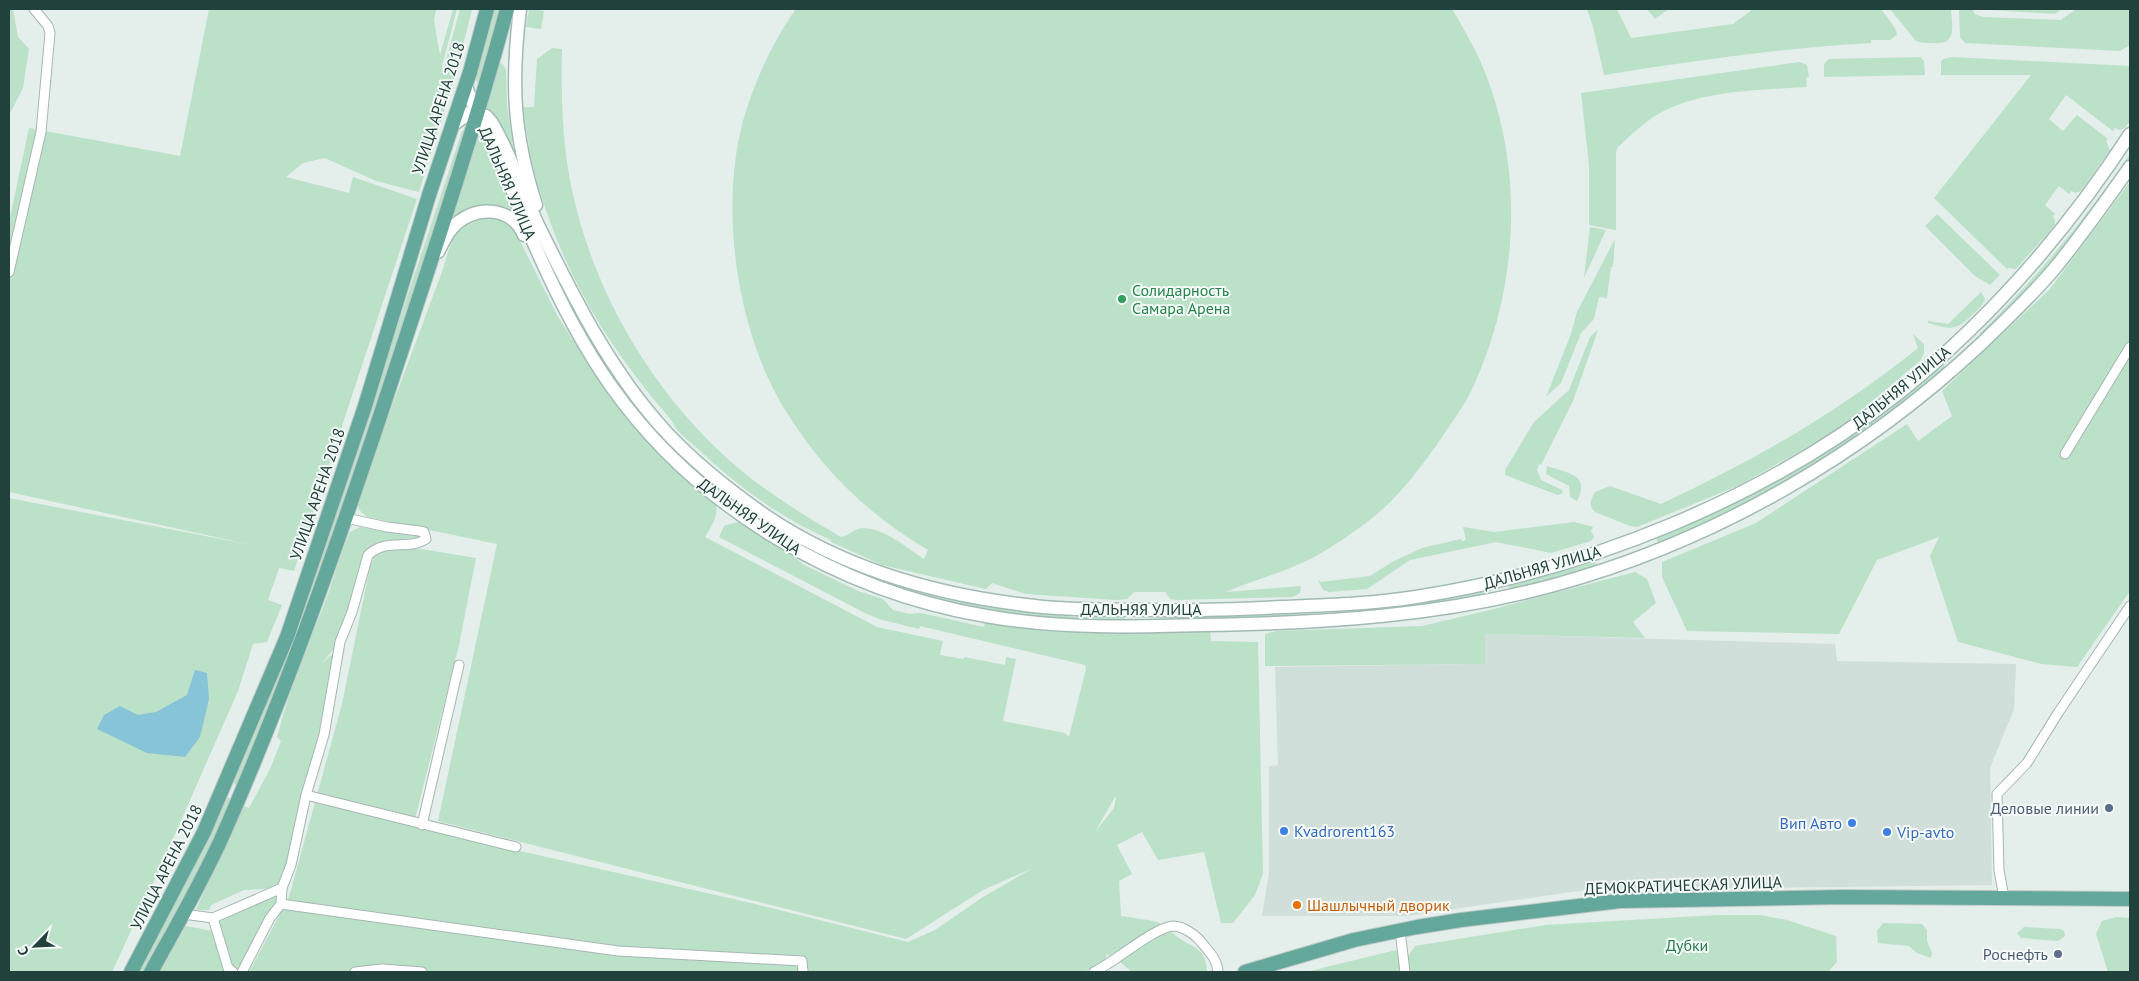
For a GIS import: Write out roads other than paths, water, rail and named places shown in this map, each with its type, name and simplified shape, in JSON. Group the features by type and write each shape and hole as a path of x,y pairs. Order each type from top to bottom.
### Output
{"main road":[{"name":"УЛИЦА АРЕНА 2018","path":"131,972 204,832 287,638 364,406 426,205 466,85 487,9"},
{"path":"151,972 222,837 301,644 346,518 426,276 507,9"},
{"path":"520,9 514,75 514,105 536,203 561,273"},
{"path":"466,85 468,95 477,113"},
{"path":"453,125 469,113 477,113"},
{"name":"ДАЛЬНЯЯ УЛИЦА","path":"477,113 486,116 498,134 561,273 602,346 646,408 668,434 704,468 771,519 837,556 880,573 925,586 1013,604 1148,610 1314,606 1414,598 1498,581 1620,544 1675,523 1766,480 1805,457 1877,409 1948,350 1995,304 2041,254 2079,208 2130,134"},
{"name":"ДАЛЬНЯЯ УЛИЦА","path":"477,113 488,133 536,251 572,325 612,388 642,426 672,458 730,506 766,531 824,565 858,579 908,598 990,617 1085,626 1314,622 1367,619 1436,609 1552,586 1628,562 1683,540 1784,489 1880,429 1960,364 2013,313 2054,269 2130,167"},
{"path":"426,276 452,227 462,219 482,211 503,214 521,228 554,299 572,325"},
{"path":"1948,350 1960,364"},
{"path":"1620,544 1628,562"},
{"path":"858,579 863,566"},
{"path":"1498,581 1501,597"},
{"path":"1314,606 1314,622"},
{"path":"1148,610 1148,626"},
{"name":"ДЕМОКРАТИЧЕСКАЯ УЛИЦА","path":"1245,972 1354,940 1400,931 1461,920 1620,901 1813,898 2130,899"}],"street":[{"path":"9,272 41,132 50,33 48,26 34,9"},
{"path":"2065,454 2130,347"},
{"path":"242,972 270,918 281,904 282,888 291,864 306,795 324,735 340,642 352,612 368,555 384,545 415,544 426,539 424,532 387,527 346,518"},
{"path":"2004,898 1999,870 1997,794 2027,763 2058,713 2130,606"},
{"path":"422,825 459,665"},
{"path":"306,795 516,847"},
{"path":"183,914 213,918 282,888"},
{"path":"281,904 618,951 802,961 804,972"},
{"path":"213,918 228,968 233,972"},
{"path":"1094,972 1105,967 1156,932 1173,926 1182,928 1200,939 1217,961 1218,972"},
{"path":"1400,931 1405,972"},
{"path":"355,972 382,969 422,972"}],"water":[{"path":"195,670 207,673 209,699 200,737 185,757 147,753 97,729 104,715 120,706 138,715 156,712 187,695"}],"place":[{"name":"Солидарность Самара Арена","path":"1122,299"},
{"name":"Деловые линии","path":"2109,808"},
{"name":"Вип Авто","path":"1852,823"},
{"name":"Kvadrorent163","path":"1284,831"},
{"name":"Vip-avto","path":"1887,832"},
{"name":"Шашлычный дворик","path":"1297,905"},
{"name":"Роснефть","path":"2058,954"}],"park label":[{"name":"Дубки","path":"1687,945"}]}
